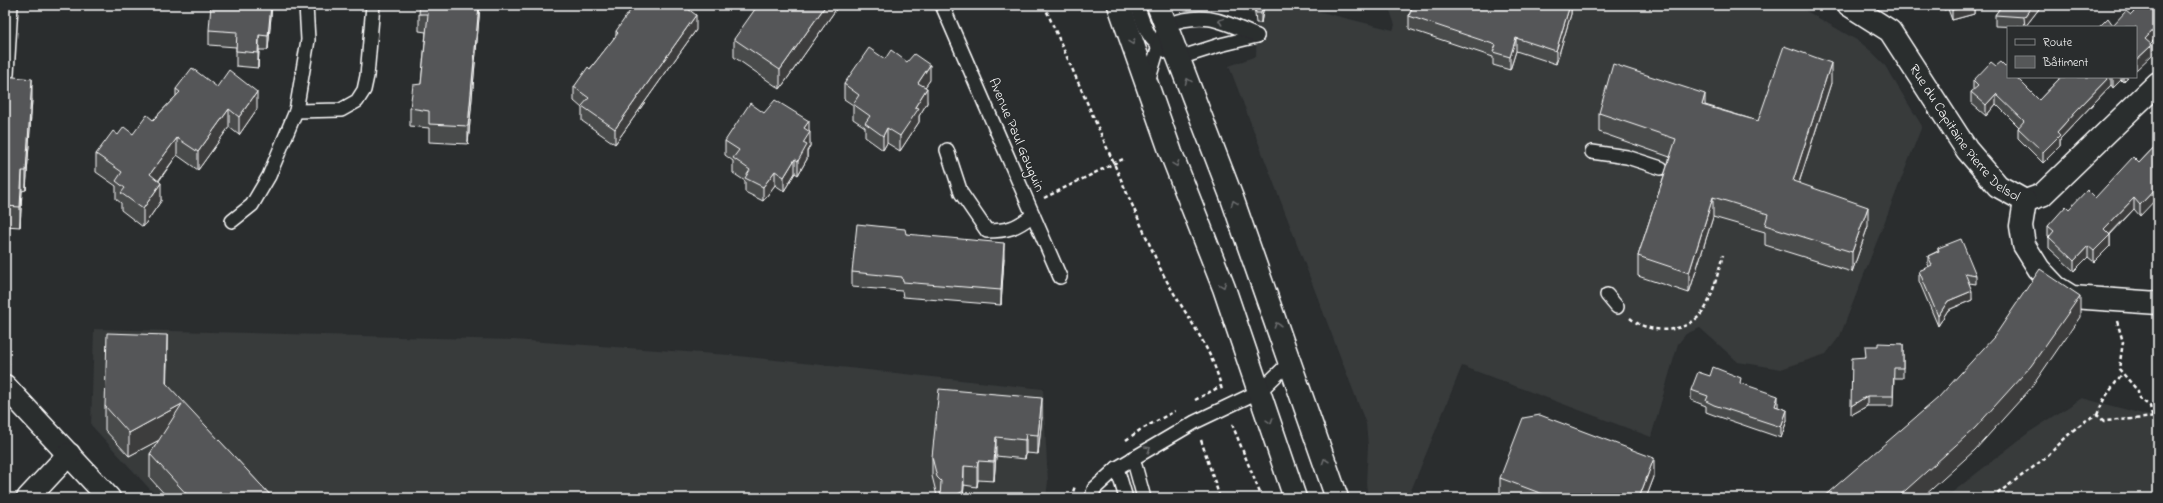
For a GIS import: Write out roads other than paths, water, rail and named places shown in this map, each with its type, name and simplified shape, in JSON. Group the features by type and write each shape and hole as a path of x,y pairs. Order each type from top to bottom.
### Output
{"main road":[{"path":"1119,5 1148,82 1172,153 1224,288 1260,391 1294,496"},
{"name":"Rue du Capitaine Pierre Delsol","path":"1849,5 1890,31 1967,150 1998,186 2025,201 2042,195 2158,83"},
{"path":"1161,15 1179,58 1232,198 1337,498"},
{"path":"2025,201 2021,226 2024,245 2039,269 2056,287 2072,297 2158,303"},
{"path":"5,386 109,498"},
{"path":"28,498 69,454"}],"lane":[{"path":"7,74 11,5"},
{"path":"232,221 252,205 269,176 296,111 308,40 306,5"},
{"path":"296,111 342,110 357,101 364,90 367,76 373,5"},
{"name":"Avenue Paul Gauguin","path":"942,5 1060,277"},
{"path":"1137,5 1147,32 1157,46 1179,58 1220,45 1257,36 1218,19 1200,17 1178,20 1161,15 1157,46 1148,82"},
{"path":"948,150 960,193 987,231 1004,231 1018,227 1031,210"},
{"path":"1592,152 1627,157 1661,168"},
{"path":"1607,295 1617,307"},
{"path":"1095,495 1117,468 1195,422 1260,391 1290,362"},
{"path":"1133,458 1144,498"},
{"path":"1117,468 1126,498"}]}
